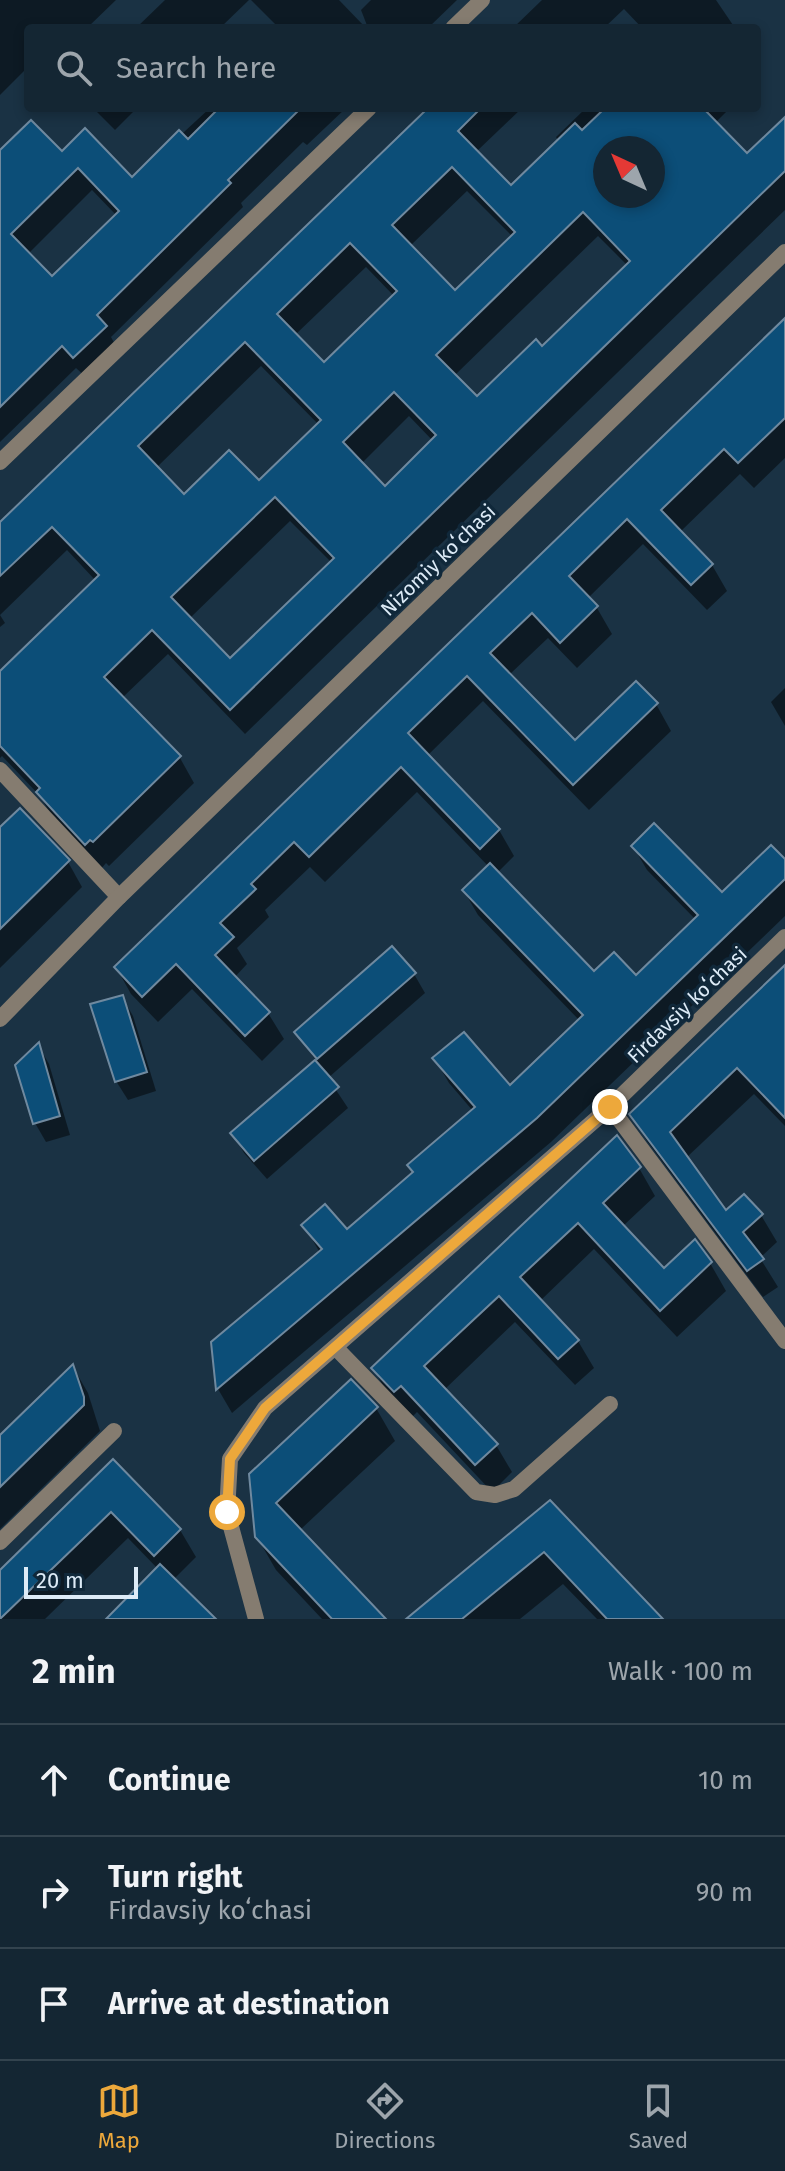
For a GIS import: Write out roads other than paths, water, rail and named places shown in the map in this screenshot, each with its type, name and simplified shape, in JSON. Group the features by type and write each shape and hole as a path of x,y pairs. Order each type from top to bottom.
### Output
{"street":[{"path":"457,24 482,0"},
{"path":"0,462 365,112"},
{"name":"Nizomiy koʻchasi","path":"0,1019 119,897 785,252"},
{"path":"0,770 119,897"},
{"name":"Firdavsiy koʻchasi","path":"256,1619 227,1512 230,1459 265,1408 610,1107 785,937"},
{"path":"610,1107 785,1341"},
{"path":"336,1348 476,1492 495,1495 514,1489 610,1404"},
{"path":"0,1542 114,1431"}]}
